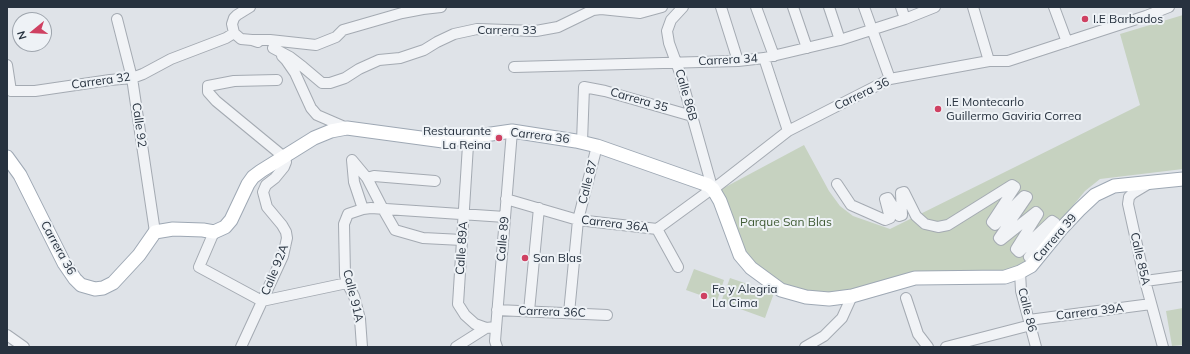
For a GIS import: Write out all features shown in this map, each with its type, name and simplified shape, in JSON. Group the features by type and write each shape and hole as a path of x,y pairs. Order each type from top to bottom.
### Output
{"main road":[{"name":"Carrera 36","path":"214,232 228,224 234,216 248,184 261,171 314,138 331,131 347,128 443,141 512,131 582,142 713,188"},
{"name":"Carrera 36","path":"7,157 20,175 64,263 75,280 81,285 95,289 103,288 113,283 139,256 155,232"},
{"name":"Carrera 39","path":"781,290 806,297 829,299 852,296 915,278 1005,277 1020,272 1031,266 1062,228 1095,195 1114,186 1183,178"},
{"name":"Calle 86B","path":"713,188 720,201 740,255 751,268 781,290"},
{"path":"155,232 173,229 214,232"}],"street":[{"path":"234,33 232,24 234,18 236,15 250,7"},
{"path":"252,40 270,40 316,45 336,38 343,30 402,10 441,7"},
{"name":"Carrera 33","path":"234,33 241,39 252,40 273,48 299,63 322,83 330,83 345,78 359,69 379,60 400,58 424,50 454,34 477,29 536,31 558,27 593,10 601,9 640,13 662,7"},
{"name":"Calle 86B","path":"683,7 671,20 667,31 669,43 713,188"},
{"path":"721,7 738,61"},
{"path":"756,7 788,131"},
{"path":"793,7 807,48"},
{"path":"829,7 840,40"},
{"path":"864,7 890,79"},
{"path":"901,7 905,19"},
{"name":"Carrera 34","path":"514,66 738,61 769,57 840,40 905,19 935,7"},
{"path":"973,7 989,61"},
{"path":"1054,7 1067,42"},
{"name":"Carrera 36","path":"713,188 788,131 890,79 989,61 1008,61 1067,42 1148,11 1169,7"},
{"name":"Calle 92","path":"117,19 132,78 155,232"},
{"name":"Carrera 32","path":"9,90 35,91 132,78 143,74 171,59 226,38 234,33"},
{"path":"273,48 286,60 295,73 311,108 317,115 347,128"},
{"path":"7,65 9,90"},
{"path":"277,80 234,81 211,84 208,86 208,92 216,101 284,157"},
{"name":"Carrera 35","path":"582,142 584,86 692,116"},
{"name":"Calle 89","path":"497,347 491,327 497,310 512,131"},
{"name":"Calle 89A","path":"468,144 458,304 475,324 491,327"},
{"name":"Calle 87","path":"569,313 578,220 597,146"},
{"name":"Calle 92A","path":"241,347 283,256 287,238 286,232 268,207 263,192 266,185 275,178 284,167 286,162 284,157"},
{"path":"462,240 423,238 395,230 383,209 367,178 352,160 354,182 363,209 371,208 383,209 464,213 505,217"},
{"path":"367,178 374,176 435,181"},
{"name":"Calle 85A","path":"1152,181 1133,193 1129,197 1128,204 1145,281 1163,347"},
{"path":"837,184 851,205 885,220 890,218 884,199 888,198 899,216 902,215 901,193 904,192 916,216 925,224 938,227 948,224 1012,185 1015,187 992,222 995,225 1024,196 1026,197 999,238 1001,240 1036,212 1038,214 1016,249 1019,252 1052,221 1055,223 1029,257 1032,260 1059,226 1062,228"},
{"name":"Carrera 36A","path":"506,198 578,220 658,229 713,188"},
{"path":"529,311 539,208"},
{"name":"Calle 91A","path":"362,347 360,319 354,296 347,283 345,275 344,224 348,214 363,209"},
{"path":"658,229 678,267"},
{"path":"214,232 199,267 262,301 347,283"},
{"name":"Calle 86","path":"1020,272 1021,291 1036,347"},
{"path":"1145,281 1183,276"},
{"path":"805,347 824,336 842,318 852,296"},
{"path":"906,298 918,334 928,347"},
{"name":"Carrera 39A","path":"946,347 1030,322 1151,304"},
{"name":"Carrera 36C","path":"497,310 607,315"},
{"path":"456,347 491,327"},
{"path":"7,335 24,347"}],"green space":[{"name":"Parque San Blas","path":"1183,15 1183,169 1100,179 1085,191 1026,263 1004,273 914,273 829,296 783,288 742,254 718,191 804,145 829,191 840,206 853,216 890,229 1140,105 1120,34"},
{"path":"694,269 724,280 717,301 686,290"},
{"path":"730,278 774,293 765,318 721,302"},
{"path":"1183,308 1183,345 1172,346 1166,311"}],"place":[{"name":"I.E Barbados","path":"1085,19"},
{"name":"I.E Montecarlo Guillermo Gaviria Correa","path":"938,109"},
{"name":"Restaurante La Reina","path":"499,138"},
{"name":"San Blas","path":"525,258"},
{"name":"Fe y Alegria La Cima","path":"704,296"}]}
